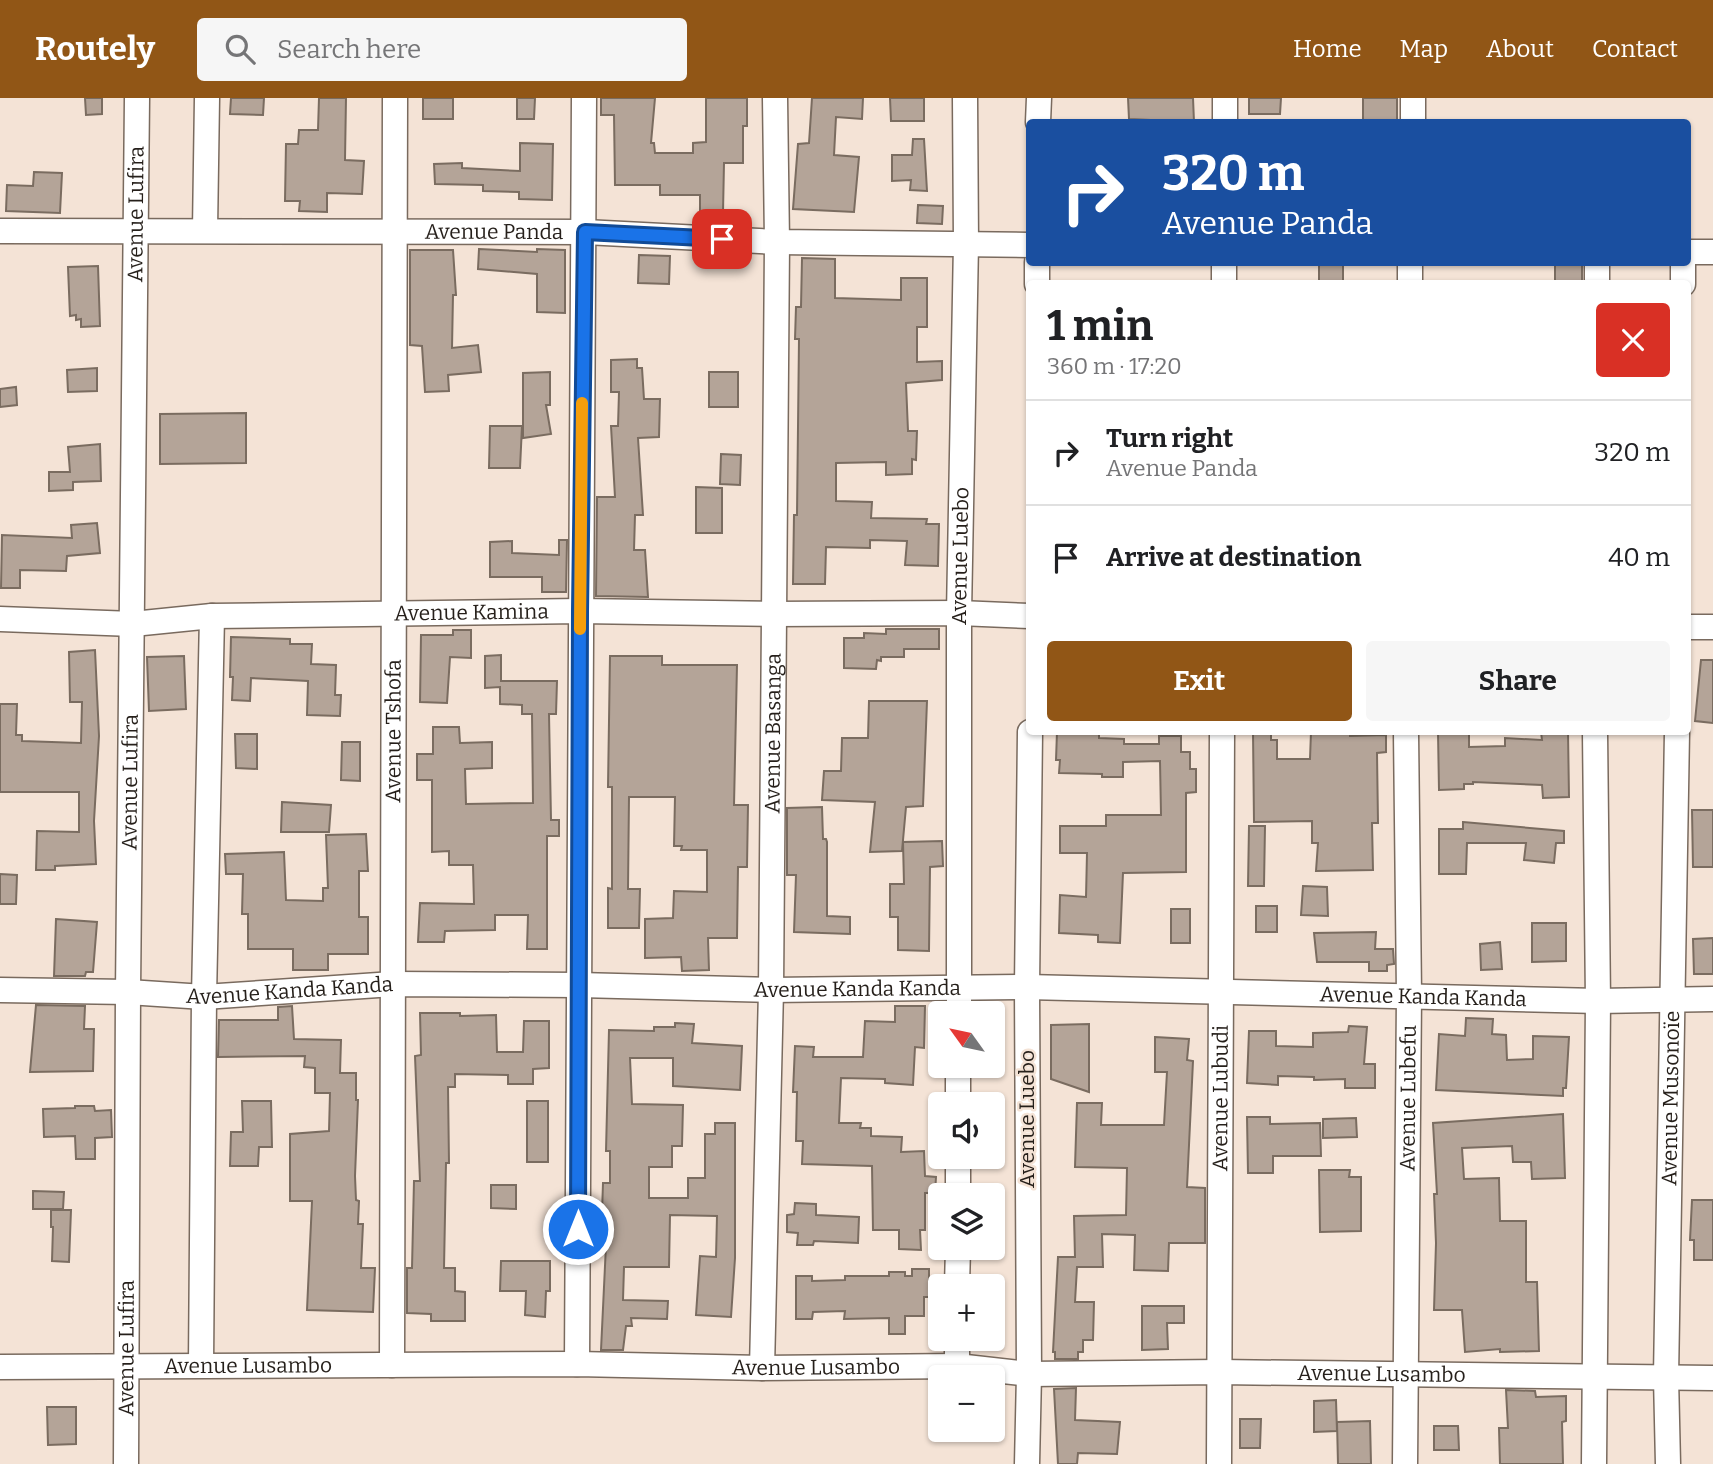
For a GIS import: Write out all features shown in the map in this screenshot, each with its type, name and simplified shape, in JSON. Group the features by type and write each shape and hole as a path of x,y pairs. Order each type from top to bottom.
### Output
{"street":[{"name":"Avenue Lufira","path":"126,1464 137,98"},
{"path":"205,230 207,98"},
{"name":"Avenue Tshofa","path":"392,1365 396,98"},
{"path":"577,1364 584,98"},
{"name":"Avenue Basanga","path":"762,1368 771,990 775,98"},
{"name":"Avenue Luebo","path":"959,1001 959,614 966,243 965,98"},
{"path":"1038,119 1039,98"},
{"path":"1225,98 1225,119"},
{"path":"1413,98 1413,119"},
{"name":"Avenue Panda","path":"0,231 585,232 776,242 1026,245"},
{"path":"1691,252 1713,252"},
{"name":"Avenue Kamina","path":"0,619 133,624 212,616 580,611 1026,616"},
{"path":"201,1366 204,997 212,616"},
{"path":"1691,627 1713,627"},
{"name":"Avenue Luebo","path":"1027,1464 1030,735"},
{"name":"Avenue Lubudi","path":"1219,1464 1222,735"},
{"name":"Avenue Lubefu","path":"1405,1464 1409,995 1406,735"},
{"path":"1594,1464 1598,1001 1595,735"},
{"name":"Avenue Musonoïe","path":"1668,1464 1677,735"},
{"name":"Avenue Kanda Kanda","path":"0,990 128,992 204,997 393,984 771,990 1027,986 1598,1001 1713,999"},
{"name":"Avenue Lusambo","path":"0,1367 577,1364 762,1368 928,1366"},
{"name":"Avenue Lusambo","path":"1005,1371 1029,1374 1220,1372 1713,1378"}],"building":[{"path":"85,98 102,98 102,114 86,115"},
{"path":"231,98 264,98 263,115 230,114"},
{"path":"319,98 346,98 345,160 364,161 362,194 327,193 327,212 299,211 300,201 285,201 286,144 298,144 299,130 318,130"},
{"path":"423,98 453,98 453,119 423,119"},
{"path":"517,98 535,98 534,119 517,119"},
{"path":"601,98 655,98 651,143 654,143 655,153 693,153 693,143 706,142 706,98 747,98 747,126 743,126 743,163 724,163 723,213 700,213 700,195 660,195 660,185 615,185 614,115 601,115"},
{"path":"812,98 863,98 862,119 836,117 834,155 859,157 854,212 793,209 798,144 809,143"},
{"path":"890,98 924,98 924,121 891,121"},
{"path":"1128,98 1193,98 1194,119 1129,119"},
{"path":"1249,98 1281,98 1280,114 1249,114"},
{"path":"1363,98 1397,98 1397,119 1363,119"},
{"path":"913,139 924,139 927,191 910,190 911,180 892,181 892,155 912,155"},
{"path":"520,143 553,144 552,200 519,199 519,192 483,191 483,185 435,184 434,164 462,163 462,168 520,171"},
{"path":"34,172 62,173 60,213 6,211 7,185 33,186"},
{"path":"918,205 943,206 942,224 917,223"},
{"path":"479,249 537,252 537,249 565,250 565,313 537,312 537,274 478,269"},
{"path":"410,250 453,250 456,295 453,295 452,348 478,345 481,372 448,375 449,391 425,392 422,346 410,345"},
{"path":"639,255 670,256 669,284 638,283"},
{"path":"802,258 835,259 835,298 901,300 901,278 927,278 927,327 917,327 917,362 942,361 942,380 906,383 908,431 917,431 916,460 912,459 912,474 886,475 886,462 836,463 836,501 872,502 871,518 927,519 926,524 939,524 938,566 905,565 907,541 870,540 870,548 826,547 825,584 793,584 794,515 797,515 799,339 795,339 796,307 801,307"},
{"path":"98,266 100,326 81,327 81,319 76,320 76,315 70,316 68,267"},
{"path":"1319,266 1343,266 1343,280 1319,280"},
{"path":"1555,266 1582,266 1582,280 1555,280"},
{"path":"637,359 637,368 642,368 644,399 660,399 659,437 638,438 643,515 635,515 634,550 645,550 648,597 596,596 597,497 615,497 611,426 618,426 619,392 611,392 611,360"},
{"path":"97,368 97,391 68,392 67,370"},
{"path":"550,372 550,405 546,405 551,434 523,438 523,373"},
{"path":"709,372 738,372 738,407 709,407"},
{"path":"16,387 17,405 0,407 0,389"},
{"path":"246,413 246,463 160,464 160,414"},
{"path":"490,426 522,426 520,468 489,468"},
{"path":"100,444 101,481 73,482 73,490 49,491 49,472 70,472 68,447"},
{"path":"721,454 741,455 740,485 720,484"},
{"path":"696,487 722,488 722,533 696,533"},
{"path":"97,523 100,553 67,556 66,571 20,570 20,588 1,588 2,535 72,538 71,525"},
{"path":"559,540 567,540 566,592 542,592 542,577 490,577 490,542 512,541 512,553 559,555"},
{"path":"886,629 939,629 939,649 904,649 904,657 881,657 881,661 877,660 876,669 844,668 844,638 864,638 864,633 886,634"},
{"path":"453,630 471,630 471,658 450,657 447,703 420,702 421,635 453,635"},
{"path":"231,637 290,639 290,644 312,644 311,664 336,665 335,695 341,695 340,716 307,715 308,681 251,678 250,701 232,700"},
{"path":"95,650 99,736 94,821 96,864 36,870 37,831 79,832 79,792 0,792 0,704 17,704 16,735 22,735 22,741 81,743 82,702 70,702 69,652"},
{"path":"501,655 501,681 557,681 556,714 549,714 551,820 559,820 559,836 547,836 547,949 527,949 528,915 495,915 495,930 445,931 444,942 418,942 420,903 474,904 473,865 449,865 449,851 432,852 432,780 417,780 417,754 433,754 433,727 459,727 460,743 492,742 492,768 465,769 466,804 533,803 532,714 522,714 522,705 500,704 500,687 485,688 485,656"},
{"path":"184,656 186,709 149,711 147,657"},
{"path":"610,656 662,656 662,665 737,665 734,805 748,805 747,867 738,867 737,938 708,938 709,970 682,971 681,957 645,958 645,919 673,918 674,891 707,892 707,850 681,850 682,846 674,846 675,797 629,797 628,889 640,889 639,928 608,928 608,888 612,889 612,787 608,787"},
{"path":"1701,660 1713,660 1713,723 1695,721"},
{"path":"869,701 927,701 923,806 906,807 902,851 870,852 875,802 822,800 824,771 841,771 842,738 868,738"},
{"path":"235,734 257,734 257,769 236,768"},
{"path":"1057,735 1099,735 1099,738 1124,739 1124,744 1159,744 1159,736 1181,736 1181,752 1190,752 1190,769 1196,769 1196,792 1186,793 1186,872 1123,873 1120,943 1098,942 1098,935 1059,933 1060,895 1086,897 1087,853 1060,853 1060,826 1106,826 1106,815 1161,815 1160,761 1123,762 1123,777 1102,777 1102,774 1059,773 1060,760 1056,760"},
{"path":"1253,735 1271,735 1271,740 1277,740 1277,759 1310,759 1311,735 1386,735 1386,752 1377,753 1378,823 1372,823 1373,870 1316,871 1318,843 1312,843 1312,821 1254,822"},
{"path":"1438,735 1469,735 1469,747 1505,746 1505,738 1542,740 1541,735 1568,735 1569,797 1543,798 1542,785 1473,782 1464,784 1464,789 1439,790"},
{"path":"342,742 360,742 360,781 341,780"},
{"path":"282,802 331,805 329,832 281,832"},
{"path":"822,807 823,839 827,842 827,916 850,917 850,934 794,932 796,875 787,875 787,808"},
{"path":"1692,810 1713,810 1713,867 1693,867"},
{"path":"1463,822 1564,831 1564,843 1556,843 1554,863 1524,860 1526,843 1467,843 1466,874 1439,874 1439,829 1463,829"},
{"path":"1249,826 1265,826 1264,886 1248,886"},
{"path":"366,834 368,871 359,871 359,917 368,917 368,954 328,954 328,970 293,970 293,949 248,949 248,914 242,914 243,874 226,874 225,854 284,852 286,900 323,901 323,888 328,888 326,835"},
{"path":"942,841 943,866 930,867 929,951 898,950 898,917 890,917 890,884 904,884 903,842"},
{"path":"0,874 17,875 16,904 0,904"},
{"path":"1303,886 1327,887 1328,916 1301,915"},
{"path":"1256,906 1277,906 1277,932 1256,932"},
{"path":"1171,909 1190,909 1190,943 1171,943"},
{"path":"56,919 97,922 93,972 86,972 85,976 54,976"},
{"path":"1532,923 1566,923 1566,961 1532,962"},
{"path":"1376,932 1375,949 1393,949 1394,964 1387,965 1387,971 1369,971 1369,962 1317,962 1314,933"},
{"path":"1713,938 1713,974 1694,974 1693,939"},
{"path":"1500,942 1502,969 1481,970 1480,944"},
{"path":"36,1005 85,1006 84,1029 94,1029 93,1071 30,1072"},
{"path":"292,1006 294,1039 341,1040 340,1073 356,1073 356,1200 359,1201 358,1224 363,1224 361,1268 375,1268 373,1312 307,1310 312,1201 290,1201 290,1134 329,1131 330,1093 315,1093 315,1068 304,1067 305,1056 218,1057 219,1020 278,1020 278,1007"},
{"path":"895,1006 925,1006 924,1048 915,1047 913,1085 885,1083 885,1079 841,1078 839,1123 861,1123 860,1128 871,1128 871,1136 902,1137 901,1152 924,1151 925,1176 936,1177 936,1183 928,1183 928,1193 925,1193 925,1230 920,1230 921,1250 899,1249 899,1230 873,1230 872,1166 802,1164 803,1141 796,1141 797,1092 793,1092 795,1046 814,1047 813,1057 863,1057 865,1021 895,1022"},
{"path":"420,1013 496,1015 497,1052 523,1052 524,1021 549,1021 549,1068 533,1069 533,1084 508,1084 508,1075 455,1074 455,1087 448,1087 449,1163 446,1163 444,1268 455,1268 455,1291 465,1292 465,1321 431,1321 431,1314 407,1313 407,1268 412,1268 414,1181 420,1181 415,1056 421,1055"},
{"path":"1466,1018 1493,1019 1492,1034 1506,1035 1507,1060 1533,1059 1533,1036 1569,1037 1566,1088 1563,1088 1563,1096 1436,1090 1439,1034 1465,1036"},
{"path":"675,1023 694,1024 692,1043 742,1046 740,1090 673,1086 673,1058 630,1058 632,1104 683,1105 682,1146 672,1146 672,1167 649,1167 649,1198 688,1198 688,1178 705,1178 705,1134 715,1134 715,1123 735,1123 735,1258 731,1317 696,1315 700,1256 716,1257 717,1216 670,1215 669,1267 624,1267 623,1300 668,1301 667,1319 631,1318 632,1326 626,1326 623,1350 601,1350 606,1245 593,1245 593,1213 602,1213 603,1183 610,1183 610,1151 606,1151 609,1030 654,1031 654,1027 675,1027"},
{"path":"1089,1024 1089,1092 1051,1079 1051,1025"},
{"path":"1349,1026 1367,1027 1364,1064 1375,1064 1375,1088 1345,1088 1345,1079 1314,1080 1314,1077 1278,1076 1278,1085 1247,1083 1249,1031 1276,1031 1276,1046 1313,1047 1313,1033 1348,1032"},
{"path":"1155,1037 1189,1039 1187,1060 1193,1061 1187,1187 1205,1188 1205,1243 1169,1243 1168,1271 1134,1270 1135,1235 1102,1234 1103,1267 1077,1267 1075,1302 1094,1302 1093,1340 1083,1340 1083,1352 1078,1352 1078,1359 1055,1359 1053,1352 1058,1257 1075,1257 1074,1216 1126,1215 1127,1168 1075,1167 1077,1103 1102,1103 1101,1125 1164,1125 1167,1072 1155,1072"},
{"path":"242,1101 271,1101 272,1147 259,1147 258,1166 230,1166 231,1132 243,1132"},
{"path":"527,1101 548,1101 548,1162 527,1162"},
{"path":"94,1106 95,1111 111,1110 112,1137 95,1138 95,1159 76,1159 75,1136 44,1137 43,1109"},
{"path":"1563,1114 1565,1178 1532,1179 1531,1162 1513,1162 1512,1146 1462,1148 1464,1179 1499,1178 1500,1221 1526,1221 1526,1282 1537,1282 1539,1351 1500,1352 1500,1349 1465,1352 1462,1310 1434,1310 1434,1194 1437,1194 1433,1123"},
{"path":"1247,1117 1270,1117 1270,1124 1320,1123 1321,1156 1273,1156 1273,1173 1248,1173"},
{"path":"1356,1118 1357,1137 1323,1138 1323,1119"},
{"path":"1319,1170 1350,1170 1349,1177 1361,1177 1361,1231 1320,1232"},
{"path":"491,1185 516,1185 516,1209 491,1208"},
{"path":"33,1191 64,1192 63,1209 33,1209"},
{"path":"1692,1200 1713,1200 1713,1260 1694,1260 1694,1240 1690,1240"},
{"path":"795,1203 816,1204 816,1215 859,1217 858,1243 814,1241 813,1245 797,1245 798,1233 787,1232 787,1215 794,1214"},
{"path":"51,1210 71,1210 69,1262 52,1261"},
{"path":"501,1261 550,1261 550,1291 546,1291 545,1317 525,1315 526,1291 500,1291"},
{"path":"912,1269 929,1269 928,1297 924,1297 924,1316 905,1316 905,1334 889,1334 889,1318 844,1319 845,1311 813,1312 812,1319 796,1319 796,1276 812,1276 812,1281 845,1280 845,1276 889,1276 889,1272 905,1272 905,1276 912,1276"},
{"path":"1142,1306 1184,1306 1184,1323 1167,1323 1168,1349 1142,1350"},
{"path":"1076,1388 1075,1420 1120,1422 1117,1454 1078,1453 1077,1464 1058,1464 1054,1389"},
{"path":"1506,1390 1535,1391 1536,1397 1566,1396 1566,1421 1562,1422 1563,1464 1500,1464 1499,1428 1508,1428"},
{"path":"1336,1400 1337,1431 1314,1432 1314,1401"},
{"path":"47,1407 76,1407 76,1444 48,1445"},
{"path":"1240,1419 1261,1419 1260,1448 1240,1448"},
{"path":"1370,1421 1371,1464 1338,1464 1337,1422"},
{"path":"1434,1426 1458,1426 1459,1450 1434,1450"}],"slow traffic":[{"path":"580,629 582,403"}],"route":[{"path":"578,1229 580,611 585,232 722,239"}]}
